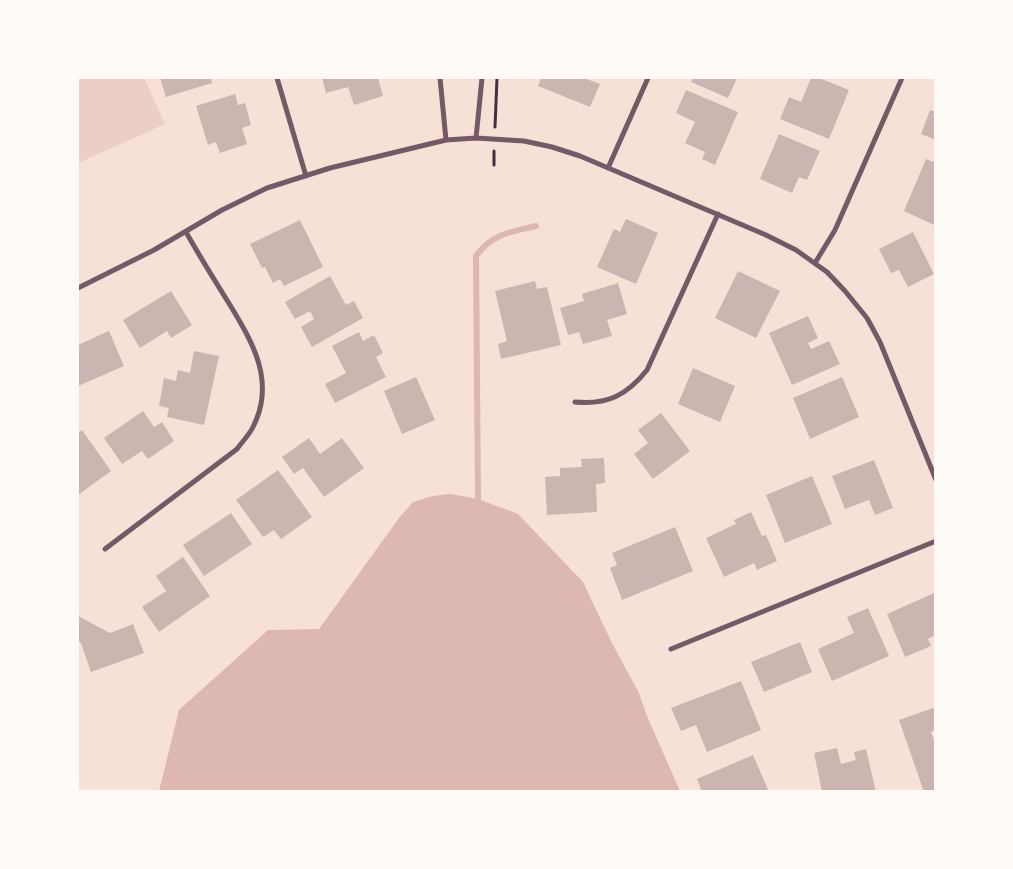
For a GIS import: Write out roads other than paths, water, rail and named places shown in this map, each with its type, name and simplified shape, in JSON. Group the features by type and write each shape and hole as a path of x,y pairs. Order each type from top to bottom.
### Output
{"street":[{"path":"277,78 306,176"},
{"path":"440,78 446,140"},
{"path":"476,138 482,78"},
{"path":"608,168 648,78"},
{"path":"815,263 835,230 902,78"},
{"path":"78,288 186,232 222,210 267,188 306,176 446,140 495,139 524,141 552,147 580,156 766,234 796,250 815,263 845,291 867,318 880,342 936,480"},
{"path":"576,402 586,403 624,394 647,370 718,214"},
{"path":"105,549 237,449 252,427 258,410 262,383 258,359 249,337 186,232"},
{"path":"671,649 936,541"}],"waterway":[{"path":"478,499 476,256 495,238 510,232 536,226"}]}
